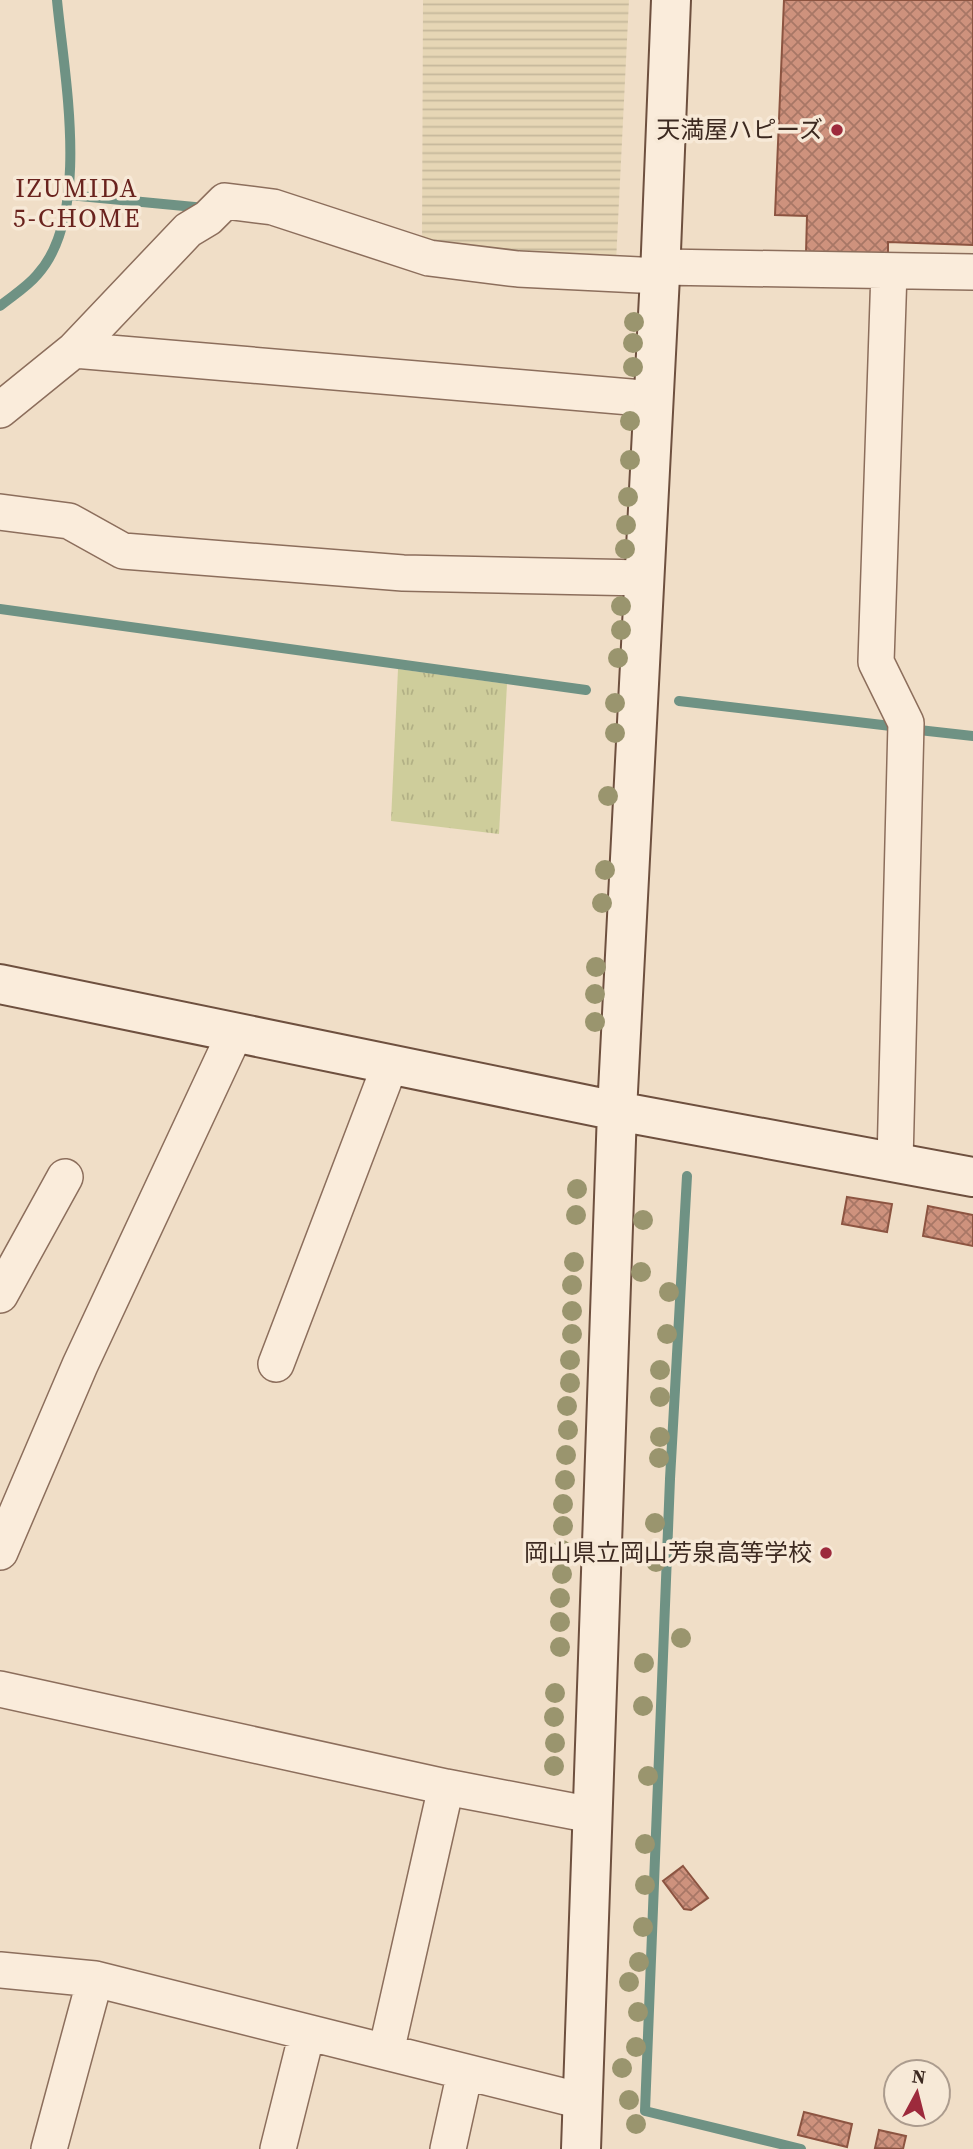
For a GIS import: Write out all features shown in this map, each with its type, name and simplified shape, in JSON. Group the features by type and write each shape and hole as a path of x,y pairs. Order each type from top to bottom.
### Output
{"street":[{"path":"581,2149 617,1111 654,399 671,0"},
{"path":"0,410 74,350 188,230 225,201 273,207 429,258 518,269 888,279 973,272"},
{"path":"888,279 876,662 906,723 895,1161"},
{"path":"74,350 654,399"},
{"path":"0,512 69,522 123,551 403,573 645,578"},
{"path":"0,984 617,1111 973,1177"},
{"path":"0,1552 80,1366 235,1033"},
{"path":"276,1364 390,1065"},
{"path":"0,1295 65,1177"},
{"path":"0,1689 446,1787 592,1815"},
{"path":"386,2053 446,1787"},
{"path":"1,1972 95,1979 582,2101"},
{"path":"49,2149 95,1979"},
{"path":"278,2149 307,2032"},
{"path":"449,2149 465,2072"}],"shaded area":[{"path":"423,0 629,0 616,262 422,244"}],"green space":[{"path":"398,669 507,684 499,834 391,821"}],"building":[{"name":"天満屋ハピーズ","path":"784,0 973,0 973,245 888,242 888,256 806,253 807,216 775,215"},
{"path":"847,1197 892,1204 887,1232 842,1224"},
{"path":"928,1206 973,1215 973,1246 923,1236"},
{"path":"683,1866 708,1898 691,1910 684,1909 663,1881"},
{"path":"804,2112 852,2124 847,2147 798,2135"},
{"path":"879,2130 906,2136 903,2149 875,2148"}],"waterway":[{"path":"0,306 37,275 54,249 64,217 70,143 57,0"},
{"path":"69,195 205,208"},
{"path":"0,609 586,690"},
{"path":"679,701 891,726"},
{"path":"919,730 973,736"},
{"path":"687,1176 670,1479 645,2111 801,2149"}],"place":[{"name":"天満屋ハピーズ","path":"837,130"},
{"name":"岡山県立岡山芳泉高等学校","path":"826,1553"}],"district":[{"name":"IZUMIDA 5-CHOME","path":"77,203"}]}
